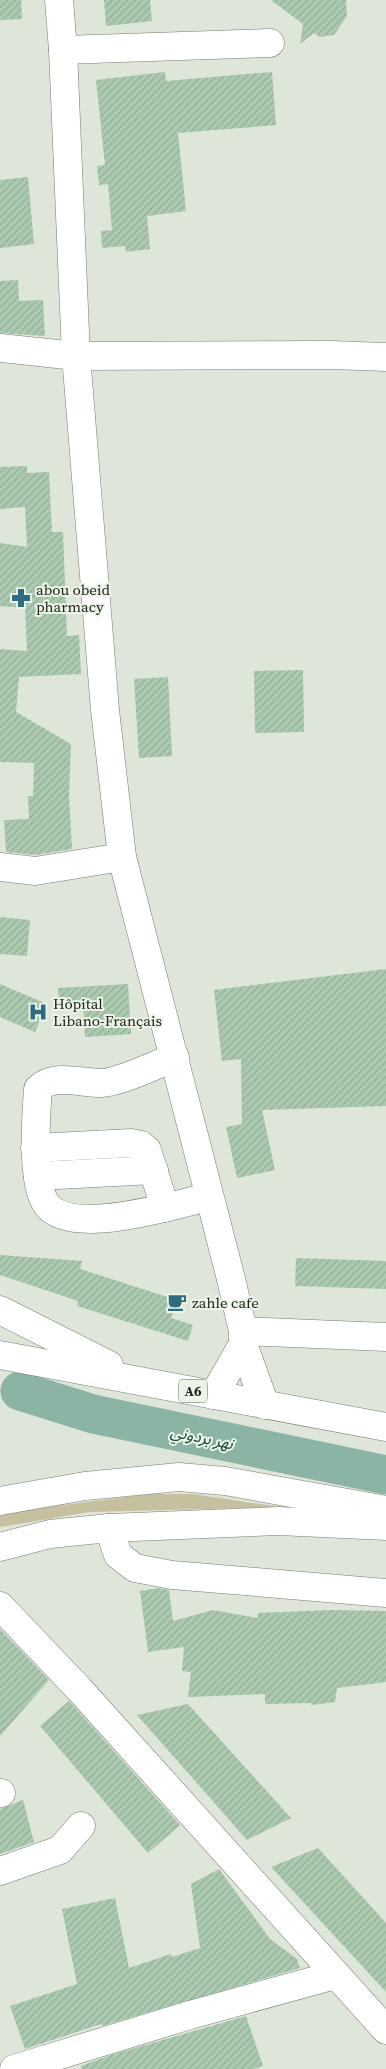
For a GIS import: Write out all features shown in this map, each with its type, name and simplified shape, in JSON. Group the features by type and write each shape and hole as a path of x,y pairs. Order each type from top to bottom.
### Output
{"main road":[{"path":"59,0 64,50 76,356 105,710 122,857 175,1056 243,1338 265,1404"},
{"path":"64,50 270,43"},
{"path":"0,348 76,356 331,355 386,357"},
{"path":"0,867 35,871 122,857"},
{"path":"175,1056 138,1072 102,1083 54,1080 44,1082 38,1089 35,1148 43,1198 52,1210 68,1216 98,1219 136,1216 208,1197"},
{"path":"35,1148 137,1143 147,1150 164,1208"},
{"path":"38,1176 154,1170"},
{"path":"0,1310 115,1368 170,1386"},
{"path":"243,1338 386,1337"},
{"path":"214,1395 243,1338"},
{"name":"A6","path":"4,1361 170,1386 386,1427"},
{"path":"0,1501 85,1486 179,1477 225,1481 386,1510"},
{"path":"0,1547 50,1534 109,1528 278,1521 386,1526"},
{"path":"109,1528 118,1555 135,1568 172,1575 386,1593"},
{"path":"0,1606 80,1690 386,2030"},
{"path":"0,1872 60,1850 81,1826"},
{"path":"14,2069 190,2015 335,1975"}],"shaded area":[{"path":"148,1494 193,1494 280,1507 90,1512 0,1527 0,1516 17,1511"}],"building":[{"path":"0,0 21,0 22,19 0,20"},
{"path":"104,0 150,0 152,21 106,26"},
{"path":"271,0 346,0 347,16 334,35 320,37 314,33 300,44 303,24"},
{"path":"165,72 166,81 272,72 276,125 178,133 186,211 147,216 150,249 126,252 125,246 102,248 101,231 112,230 108,184 99,185 97,166 105,165 96,80"},
{"path":"28,177 34,244 0,248 0,180"},
{"path":"18,280 19,301 43,300 45,336 0,333 0,281"},
{"path":"27,466 27,473 49,472 52,532 63,532 67,636 79,635 81,674 19,677 16,712 71,744 69,795 72,849 35,855 6,852 4,820 29,819 28,796 33,796 34,763 0,762 0,649 27,651 25,608 0,606 0,543 27,547 25,507 0,509 0,467"},
{"path":"303,670 304,732 255,733 254,671"},
{"path":"168,677 172,756 139,758 134,679"},
{"path":"0,917 30,920 27,956 0,954"},
{"path":"386,969 386,1106 262,1110 275,1170 237,1178 226,1127 242,1124 241,1059 222,1061 214,990"},
{"path":"0,984 47,1004 35,1032 0,1017"},
{"path":"128,984 131,1034 85,1037 83,1003 59,1005 58,988"},
{"path":"0,1255 82,1261 80,1269 177,1300 171,1318 193,1325 188,1341 77,1306 78,1301 0,1275"},
{"path":"296,1258 386,1261 386,1289 295,1286"},
{"path":"159,1588 169,1590 173,1621 213,1610 258,1618 258,1613 331,1610 386,1611 386,1682 337,1688 335,1702 311,1705 311,1703 265,1704 265,1694 188,1697 191,1672 182,1671 184,1647 148,1652 140,1591"},
{"path":"0,1629 49,1680 0,1736"},
{"path":"69,1701 180,1825 148,1853 40,1726"},
{"path":"188,1704 291,1818 247,1840 137,1715"},
{"path":"23,1800 34,1842 0,1854 0,1809"},
{"path":"318,1848 386,1923 386,1992 271,1867"},
{"path":"219,1869 270,1939 297,1959 300,1968 102,2026 101,2024 25,2049 10,2006 77,1984 62,1909 115,1898 129,1968 171,1954 172,1957 200,1948 191,1884"},
{"path":"246,2016 263,2066 254,2069 81,2069 81,2066 111,2055"}],"waterway":[{"name":"نهر بردوني","path":"20,1391 93,1414 386,1475"}],"place":[{"name":"abou obeid pharmacy","path":"21,598"},
{"name":"Hôpital Libano-Français","path":"38,1012"},
{"name":"zahle cafe","path":"177,1302"}]}
